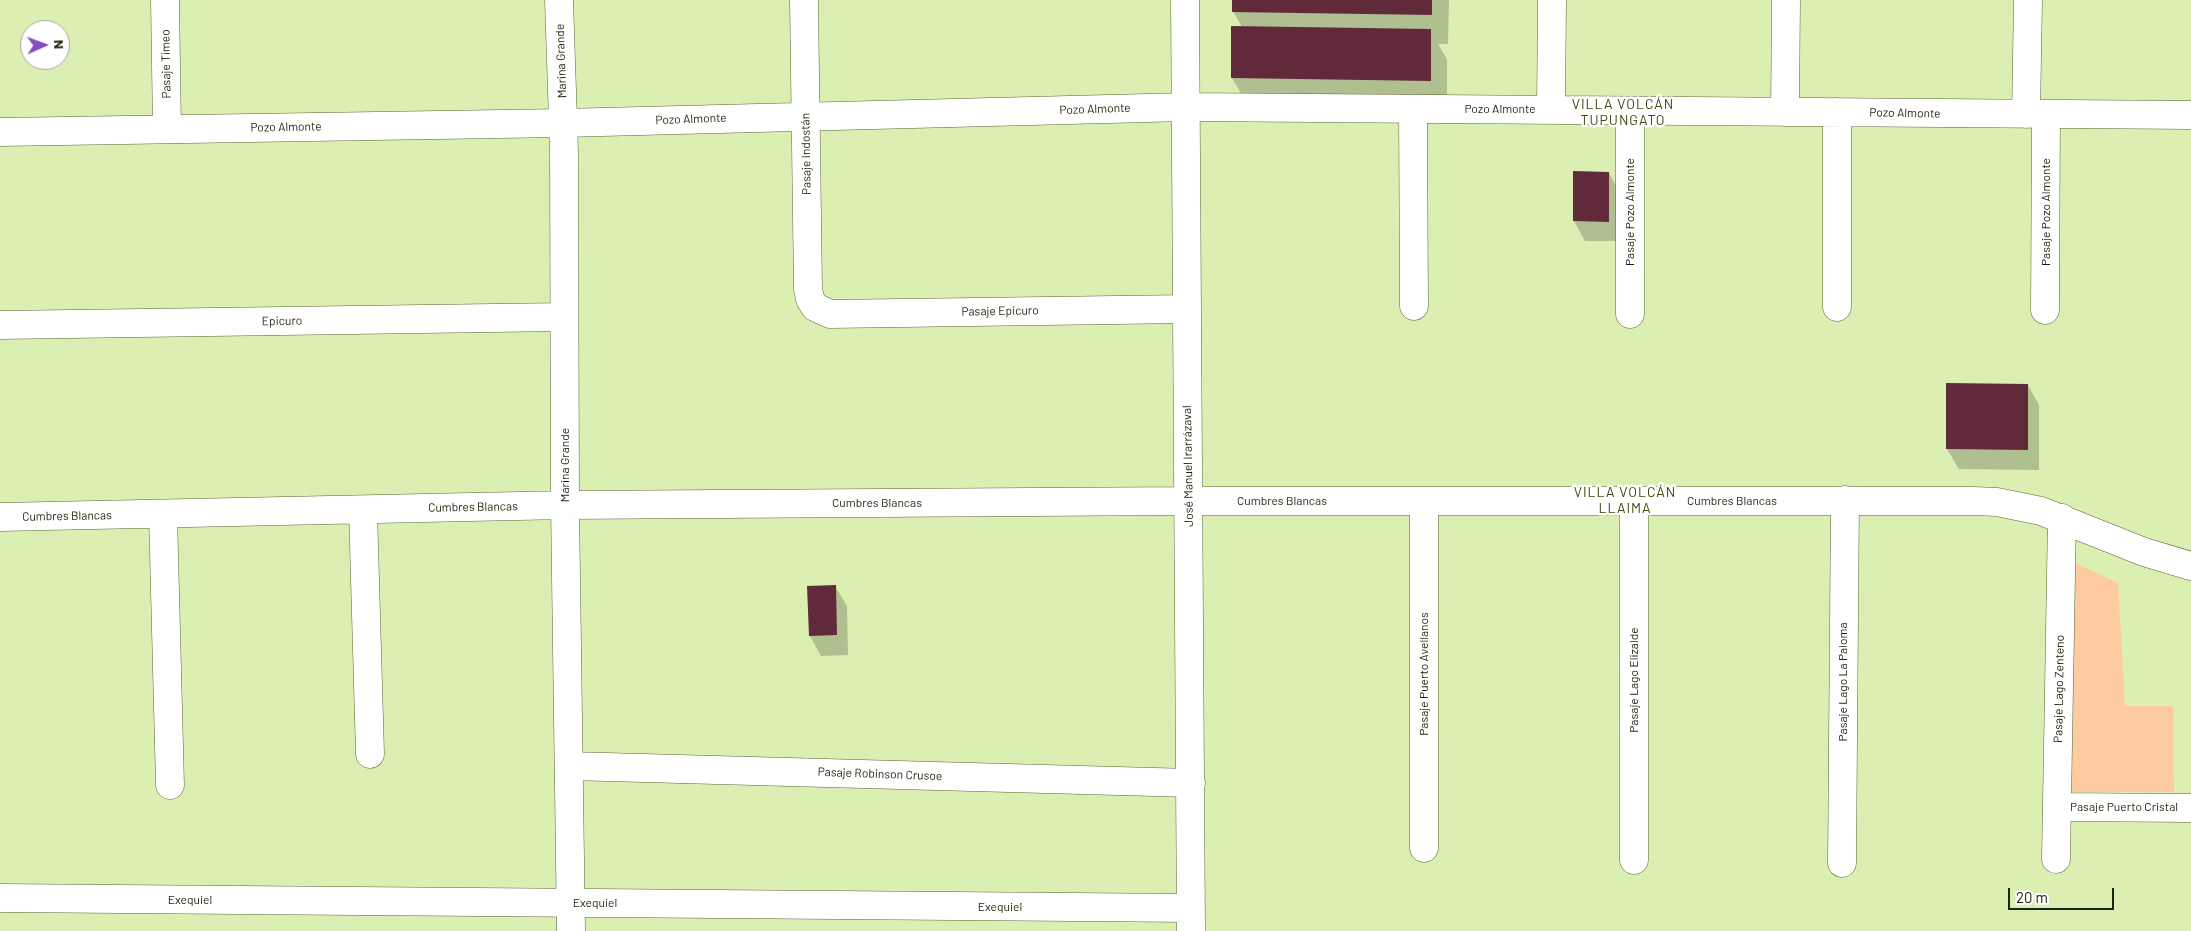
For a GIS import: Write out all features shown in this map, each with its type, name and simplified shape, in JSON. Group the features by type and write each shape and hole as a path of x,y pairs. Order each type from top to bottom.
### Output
{"street":[{"name":"Pasaje Timeo","path":"164,0 167,129"},
{"name":"Marina Grande","path":"559,0 563,122 565,505 571,931"},
{"name":"Pasaje Indostán","path":"804,0 808,289 815,307"},
{"name":"José Manuel Irarrázaval","path":"1185,0 1191,920"},
{"path":"1551,110 1552,0"},
{"path":"1785,112 1786,0"},
{"name":"Pasaje Pozo Almonte","path":"2028,0 2036,114 2045,310"},
{"name":"Pozo Almonte","path":"0,132 563,122 1186,107 2191,115"},
{"path":"1413,109 1414,306"},
{"name":"Pasaje Pozo Almonte","path":"1630,110 1630,314"},
{"path":"1837,112 1837,307"},
{"name":"Pasaje Epicuro","path":"815,307 830,314 1187,309"},
{"name":"Epicuro","path":"0,325 564,318"},
{"name":"Cumbres Blancas","path":"0,517 565,505 1188,500 1845,500 1997,502 2041,511 2144,552 2191,566"},
{"name":"Pasaje Lago La Paloma","path":"1842,863 1845,500"},
{"name":"Pasaje Puerto Avellanos","path":"1424,501 1424,848"},
{"name":"Pasaje Lago Elizalde","path":"1634,501 1634,860"},
{"path":"363,510 370,754"},
{"path":"163,514 170,785"},
{"name":"Pasaje Lago Zenteno","path":"2056,859 2062,518"},
{"name":"Pasaje Robinson Crusoe","path":"570,766 1191,783"},
{"name":"Pasaje Puerto Cristal","path":"2057,807 2191,808"},
{"name":"Exequiel","path":"0,898 571,903 1191,920"}],"shaded area":[{"path":"2069,560 2118,583 2125,706 2173,706 2174,792 2071,792"}],"building":[{"path":"1232,0 1432,0 1432,15 1232,12"},
{"path":"1231,26 1431,29 1431,81 1231,78"},
{"path":"1573,171 1609,172 1609,222 1573,221"},
{"path":"1946,383 2028,384 2028,450 1946,449"},
{"path":"836,585 837,635 809,636 807,586"}],"district":[{"name":"VILLA VOLCÁN TUPUNGATO","path":"1623,112"},
{"name":"VILLA VOLCÁN LLAIMA","path":"1625,500"}]}
